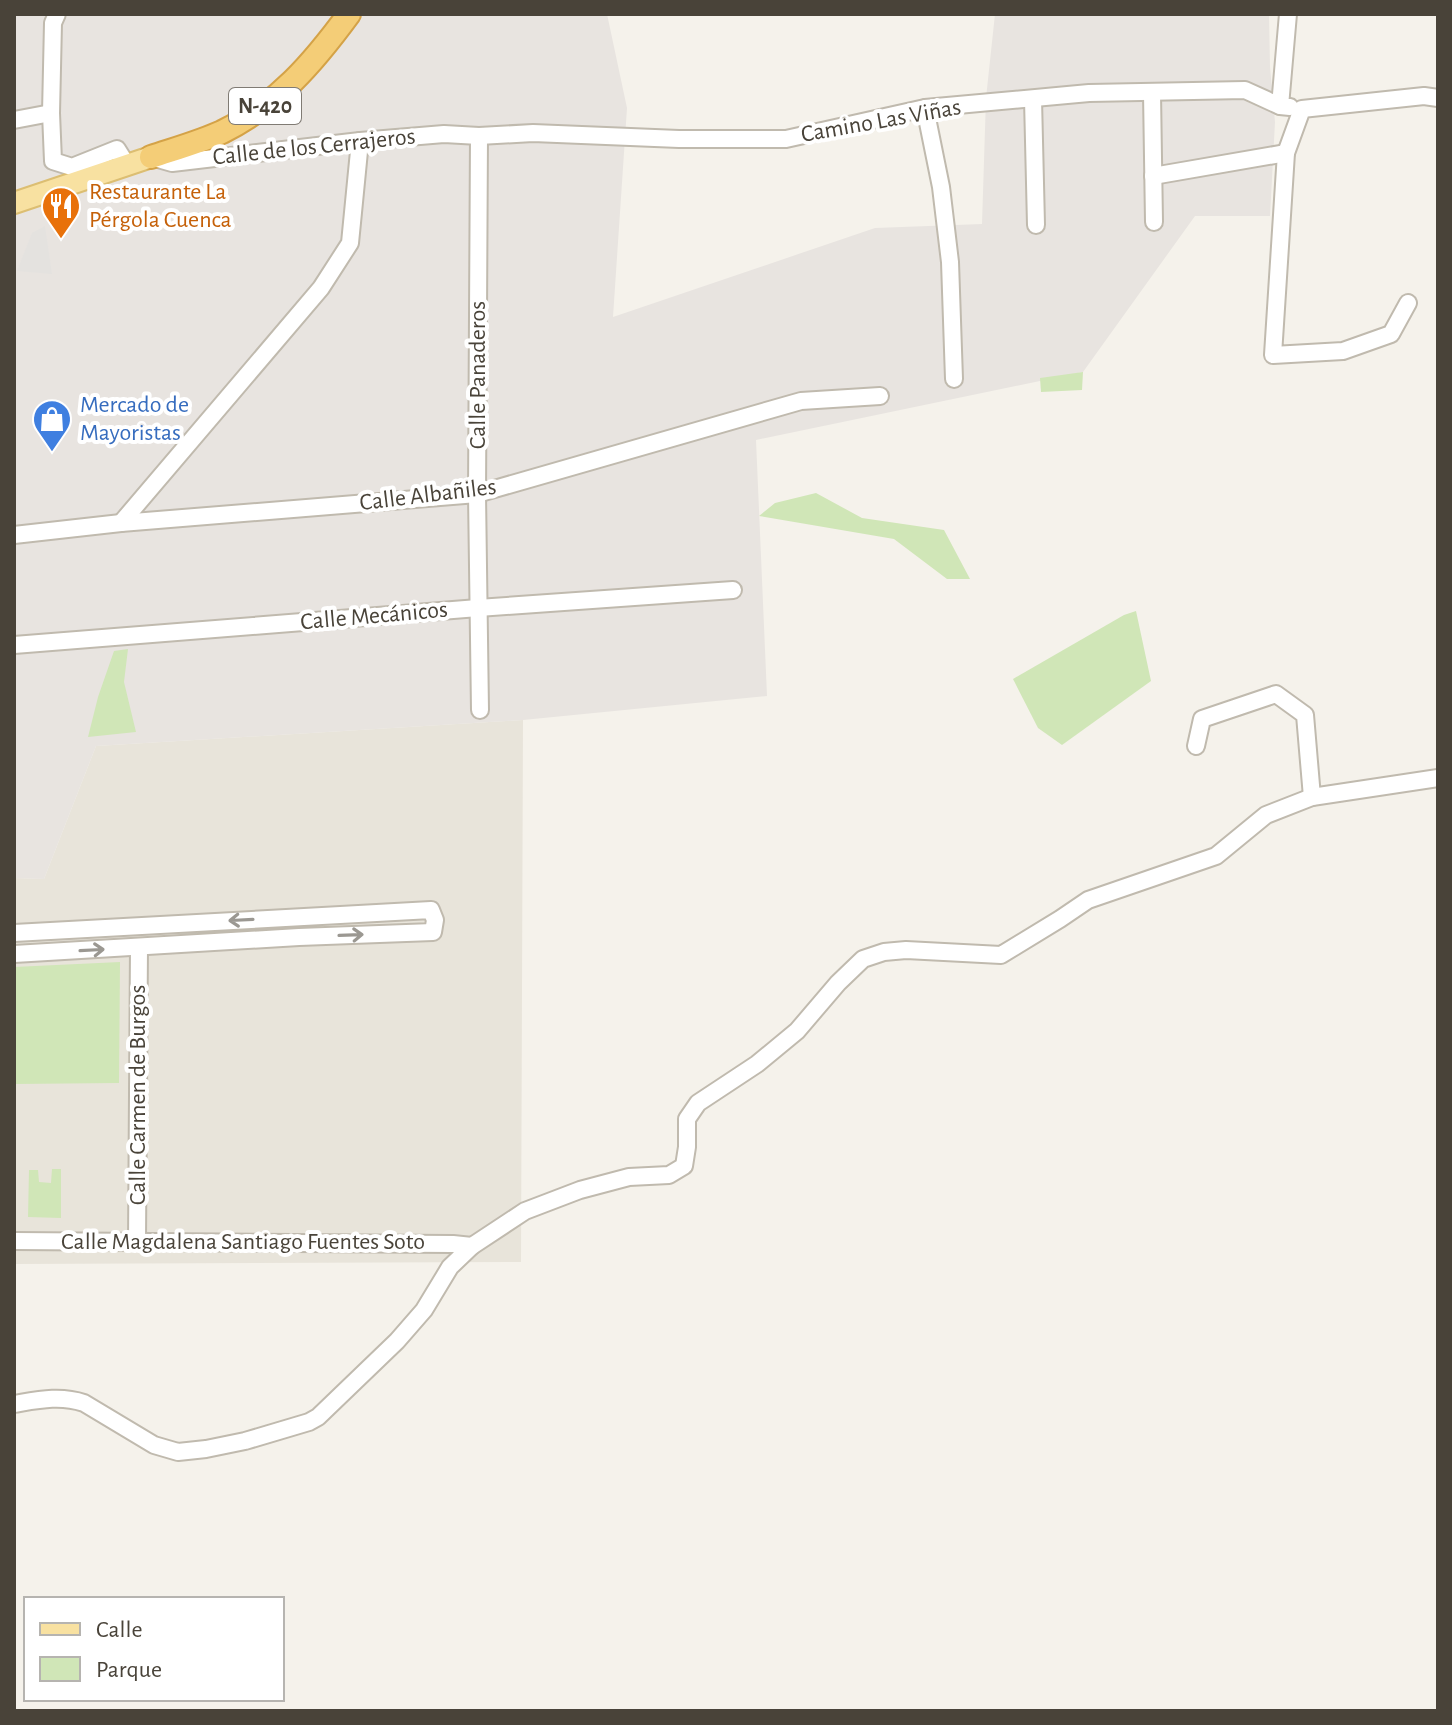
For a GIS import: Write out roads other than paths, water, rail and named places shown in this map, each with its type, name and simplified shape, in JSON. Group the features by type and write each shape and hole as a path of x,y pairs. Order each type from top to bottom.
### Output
{"highway":[{"name":"N-420","path":"151,157 221,132 260,110 289,86 320,53 349,14"}],"main road":[{"name":"Calle de los Cerrajeros","path":"14,203 151,157"}],"street":[{"path":"57,14 53,23 53,161 72,167 117,149 127,165"},
{"path":"1280,106 1288,14"},
{"name":"Camino Las Viñas","path":"479,136 533,133 679,139 786,139 925,108 1089,93 1245,90 1280,106 1302,109 1424,96 1438,98"},
{"path":"1152,93 1154,222"},
{"path":"1033,99 1036,225"},
{"path":"925,108 941,187 950,262 954,379"},
{"path":"1302,109 1286,153 1273,355 1343,351 1391,334 1408,303"},
{"path":"14,120 51,113"},
{"name":"Calle de los Cerrajeros","path":"151,157 172,163 360,141 444,134 479,136"},
{"name":"Calle Panaderos","path":"479,136 477,494 480,710"},
{"path":"121,523 321,288 350,243 360,141"},
{"path":"1153,176 1286,153"},
{"name":"Calle Albañiles","path":"14,535 121,523 477,494 801,401 880,396"},
{"name":"Calle Mecánicos","path":"14,645 733,590"},
{"path":"1196,746 1202,719 1276,694 1305,715 1312,797"},
{"path":"14,1404 71,1398 154,1445 178,1452 262,1437 298,1426 318,1417 397,1341 424,1310 450,1267 472,1246 525,1211 580,1190 629,1177 669,1175 684,1166 687,1119 698,1103 757,1064 797,1031 863,959 884,952 906,950 1001,955 1088,900 1216,856 1266,815 1312,797 1438,778"},
{"path":"14,933 431,910 435,920 433,932 14,954"},
{"name":"Calle Carmen de Burgos","path":"137,1242 139,947"},
{"name":"Calle Magdalena Santiago Fuentes Soto","path":"14,1241 472,1246"}],"place":[{"name":"Restaurante La Pérgola Cuenca","path":"61,240"},
{"name":"Mercado de Mayoristas","path":"52,453"}]}
